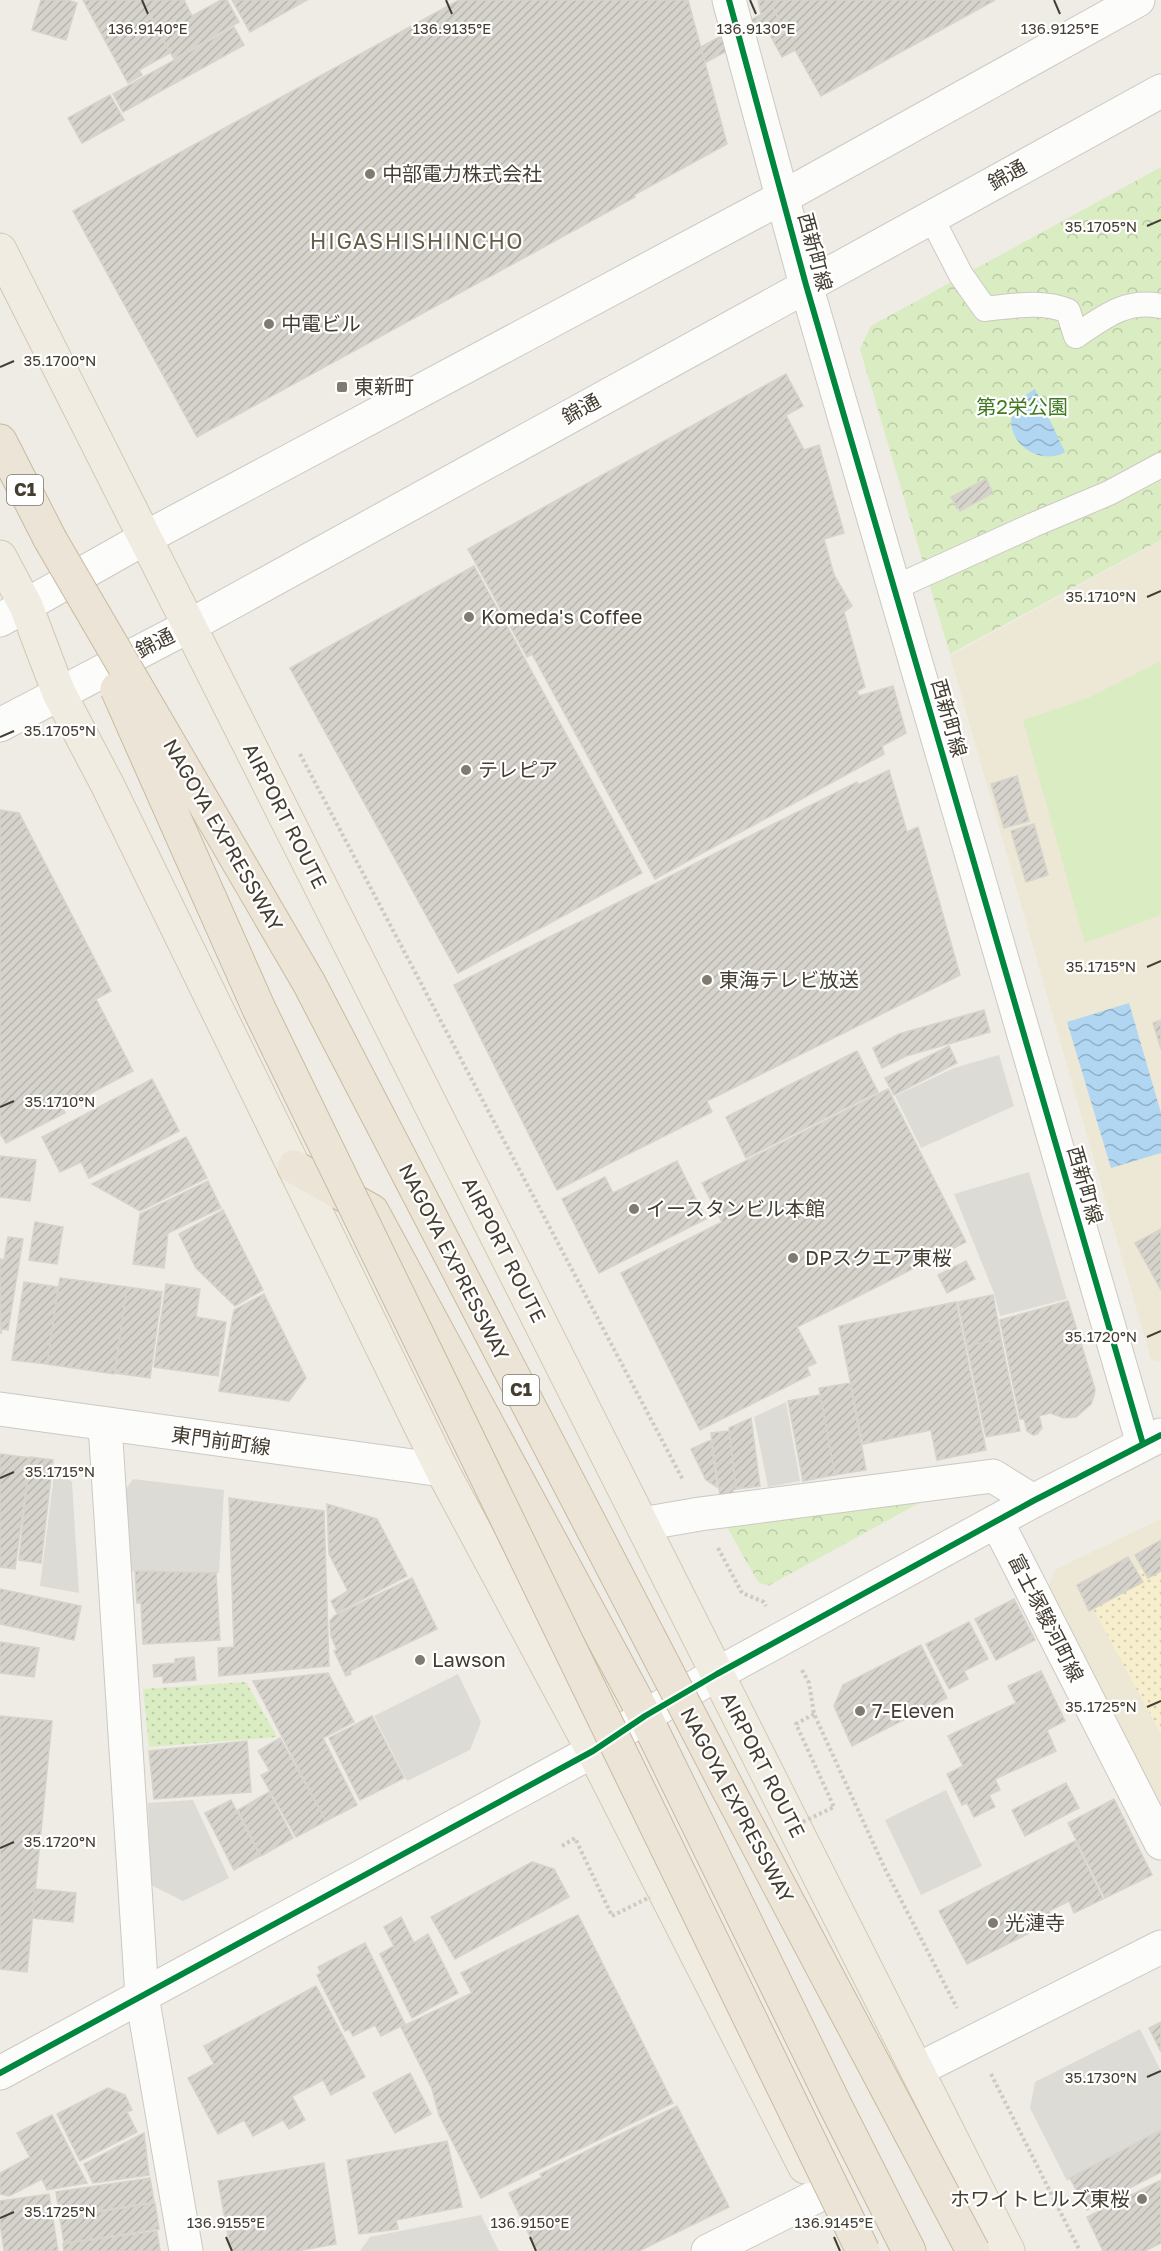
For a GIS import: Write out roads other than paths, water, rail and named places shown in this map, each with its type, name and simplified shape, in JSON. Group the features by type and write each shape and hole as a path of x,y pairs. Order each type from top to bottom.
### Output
{"highway":[{"name":"NAGOYA EXPRESSWAY","path":"0,441 50,539 259,1009 863,2251"},
{"name":"NAGOYA EXPRESSWAY","path":"50,539 309,983 740,1812 973,2251"},
{"path":"294,1167 372,1211 645,1716 909,2251"}],"main road":[{"name":"AIRPORT ROUTE","path":"0,250 1008,2251"},
{"path":"0,556 13,613 107,784 442,1470 593,1751 846,2251"}],"street":[{"name":"西新町線","path":"729,0 806,285 894,588 1152,1439"},
{"path":"13,613 145,538 783,197 1138,0"},
{"name":"錦通","path":"0,725 189,626 1161,91"},
{"name":"東門前町線","path":"0,1409 442,1470"},
{"path":"105,1425 142,1996 186,2251"},
{"path":"0,2073 593,1751 645,1716 717,1674 1033,1501 1152,1439"},
{"path":"642,1524 700,1514 993,1476 1033,1501"},
{"name":"富士塚駿河町線","path":"997,1522 1161,1843"},
{"path":"916,2070 1161,1947"},
{"path":"708,2251 819,2195"}],"lane":[{"path":"931,217 961,275 985,309 1025,304 1059,307 1068,311 1076,336 1116,309 1145,303 1161,306"},
{"path":"894,588 1109,493 1161,465"}],"water":[{"path":"1035,389 1065,452 1054,456 1042,456 1032,453 1016,438 1012,427 1012,416 1016,405"},
{"path":"1129,1003 1161,1113 1161,1153 1111,1168 1067,1022"}],"place":[{"name":"中部電力株式会社","path":"370,174"},
{"name":"中電ビル","path":"269,324"},
{"name":"東新町","path":"342,387"},
{"name":"Komeda's Coffee","path":"469,617"},
{"name":"テレピア","path":"466,770"},
{"name":"東海テレビ放送","path":"707,980"},
{"name":"イースタンビル本館","path":"634,1209"},
{"name":"DPスクエア東桜","path":"793,1258"},
{"name":"Lawson","path":"420,1660"},
{"name":"7-Eleven","path":"860,1711"},
{"name":"光漣寺","path":"993,1923"},
{"name":"ホワイトヒルズ東桜","path":"1142,2199"}],"district":[{"name":"HIGASHISHINCHO","path":"417,241"}],"park label":[{"name":"第2栄公園","path":"1022,407"}]}
